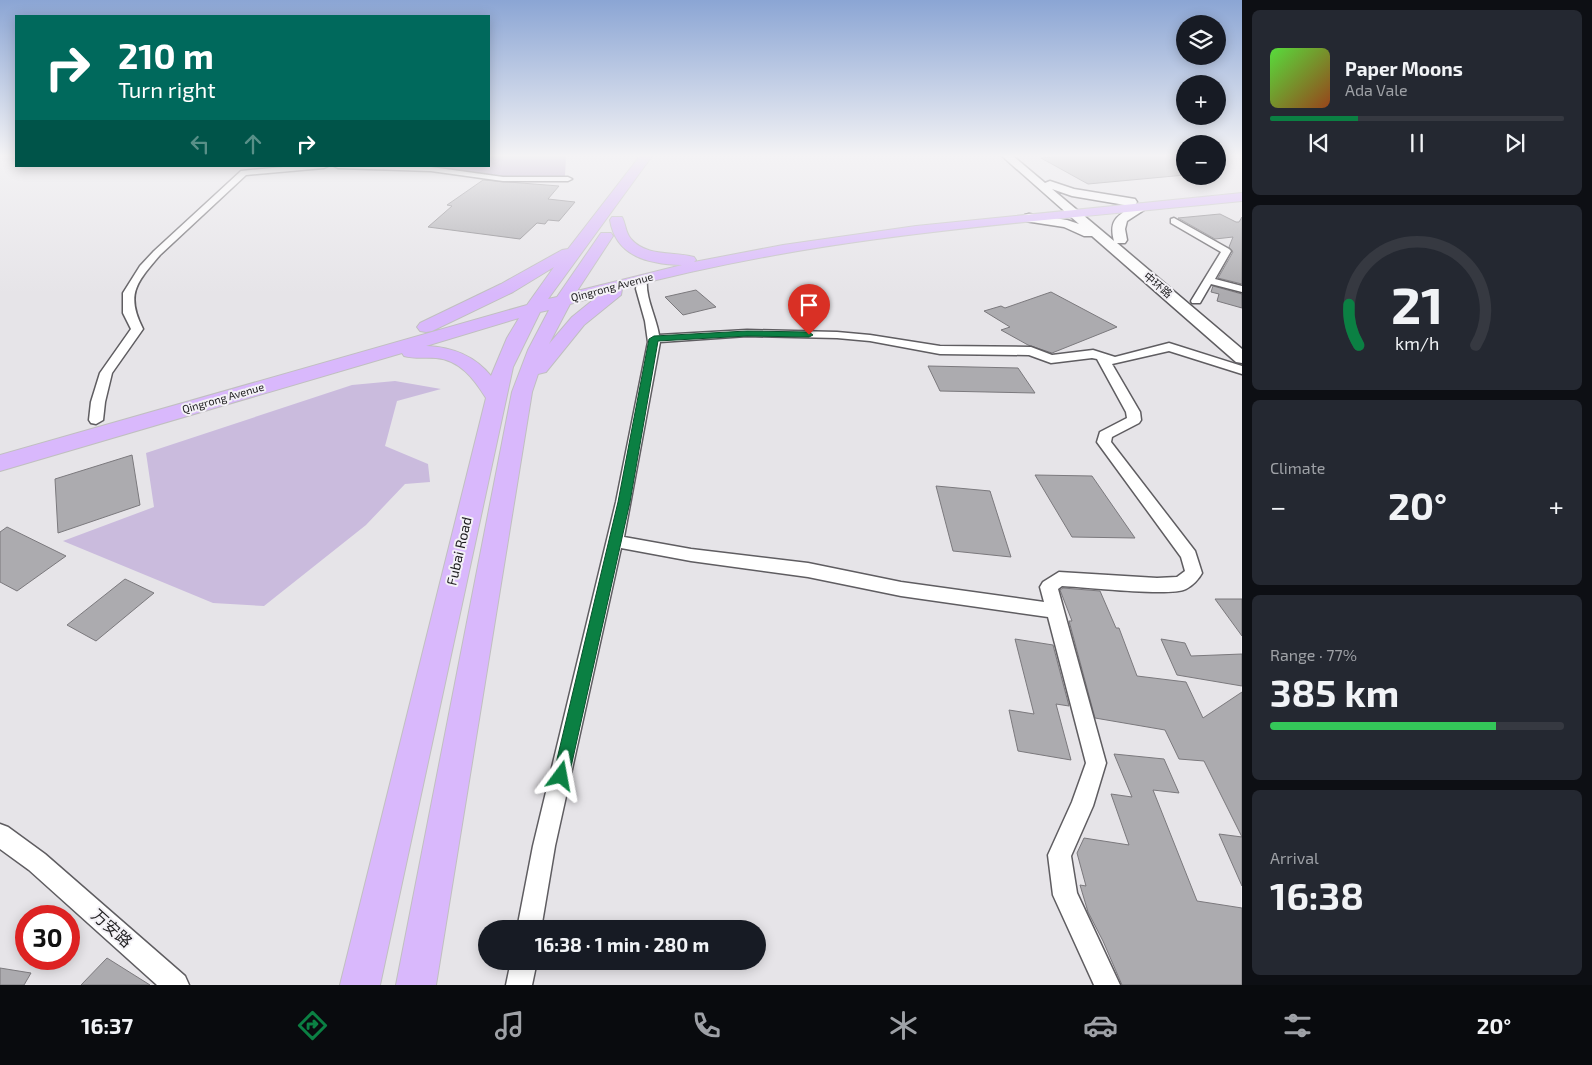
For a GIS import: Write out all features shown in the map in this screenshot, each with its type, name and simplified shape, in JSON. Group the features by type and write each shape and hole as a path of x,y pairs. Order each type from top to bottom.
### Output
{"main road":[{"name":"Fubai Road","path":"360,985 508,394 528,368 553,298 582,241 611,202"},
{"name":"Fubai Road","path":"553,298 629,202"},
{"name":"Qingrong Avenue","path":"1136,205 1159,202"},
{"name":"Qingrong Avenue","path":"0,446 416,331 553,298 690,260 783,242 1030,209 1077,210 1182,202"},
{"name":"Qingrong Avenue","path":"0,463 372,355 553,298 783,250 916,230 1030,209"},
{"path":"616,220 619,235 632,248 648,256 667,260 690,260"},
{"path":"416,331 512,286 560,258 582,241"},
{"path":"372,355 421,351 449,352 508,394 545,359 578,321 598,303 618,290 641,280"},
{"name":"Fubai Road","path":"416,985 508,394"}],"street":[{"path":"96,420 98,402 106,373 137,329 129,313 128,293 144,268 157,253 212,202"},
{"path":"1035,202 1030,209 1113,240 1121,219 1136,205"},
{"name":"中环路","path":"1067,202 1113,240 1242,358"},
{"path":"1120,202 1136,205"},
{"path":"1174,221 1226,251 1196,301"},
{"name":"中环路","path":"1113,240 1196,301 1235,334"},
{"path":"531,920 544,846 624,502 654,339 651,321 641,289 641,280"},
{"path":"1208,280 1242,289"},
{"path":"654,339 747,333 837,335 870,338 940,350 1032,350 1051,359 1093,354 1114,361 1169,348 1242,370"},
{"path":"1102,357 1133,412 1134,420 1104,435 1104,442 1189,555 1194,574 1181,584 1157,585 1059,579 1049,588 1096,763 1082,806 1059,856 1066,895 1107,985"},
{"path":"615,541 691,555 808,570 900,589 1056,611"},
{"name":"万安路","path":"0,835 37,862 176,985"},
{"path":"520,985 522,970"}],"shaded area":[{"path":"395,381 441,389 397,401 385,446 428,464 430,482 405,484 366,525 264,606 213,603 63,541 154,507 146,453 352,385"}],"building":[{"path":"451,202 575,202 559,221 548,220 545,224 537,223 520,239 428,227 452,206 447,205"},
{"path":"1220,214 1236,222 1239,222 1242,217 1242,284 1218,278 1233,252 1229,247 1233,237 1215,239 1178,218"},
{"path":"1213,286 1242,294 1242,308 1217,301 1219,294 1211,292"},
{"path":"696,290 716,307 683,315 665,297"},
{"path":"1051,292 1117,327 1052,353 1028,345 1001,330 1010,327 984,311 1001,306 1005,308"},
{"path":"928,366 1018,368 1035,393 940,391"},
{"path":"132,455 140,505 58,533 55,479"},
{"path":"1035,475 1092,476 1135,538 1072,537"},
{"path":"936,486 990,491 1011,557 953,551"},
{"path":"7,527 66,556 17,591 0,582 0,532"},
{"path":"125,579 154,593 96,641 67,625"},
{"path":"1063,588 1100,591 1116,628 1119,628 1137,676 1186,682 1203,718 1242,692 1242,837 1204,761 1179,759 1165,730 1095,718 1069,621 1072,621 1060,590"},
{"path":"1215,599 1242,599 1242,636"},
{"path":"1015,639 1053,645 1069,706 1056,704 1071,760 1018,751 1009,710 1034,714"},
{"path":"1161,639 1185,643 1191,656 1242,654 1242,686 1177,675"},
{"path":"1114,754 1164,759 1179,793 1153,790 1197,901 1242,908 1242,985 1122,985 1088,912 1080,885 1086,886 1077,853 1084,838 1129,845 1111,794 1132,797"},
{"path":"1219,834 1242,837 1242,886"},
{"path":"107,958 150,985 81,985"},
{"path":"0,968 31,973 24,985 0,985"}],"route":[{"path":"561,776 624,502 654,339 703,334 809,335"}]}
